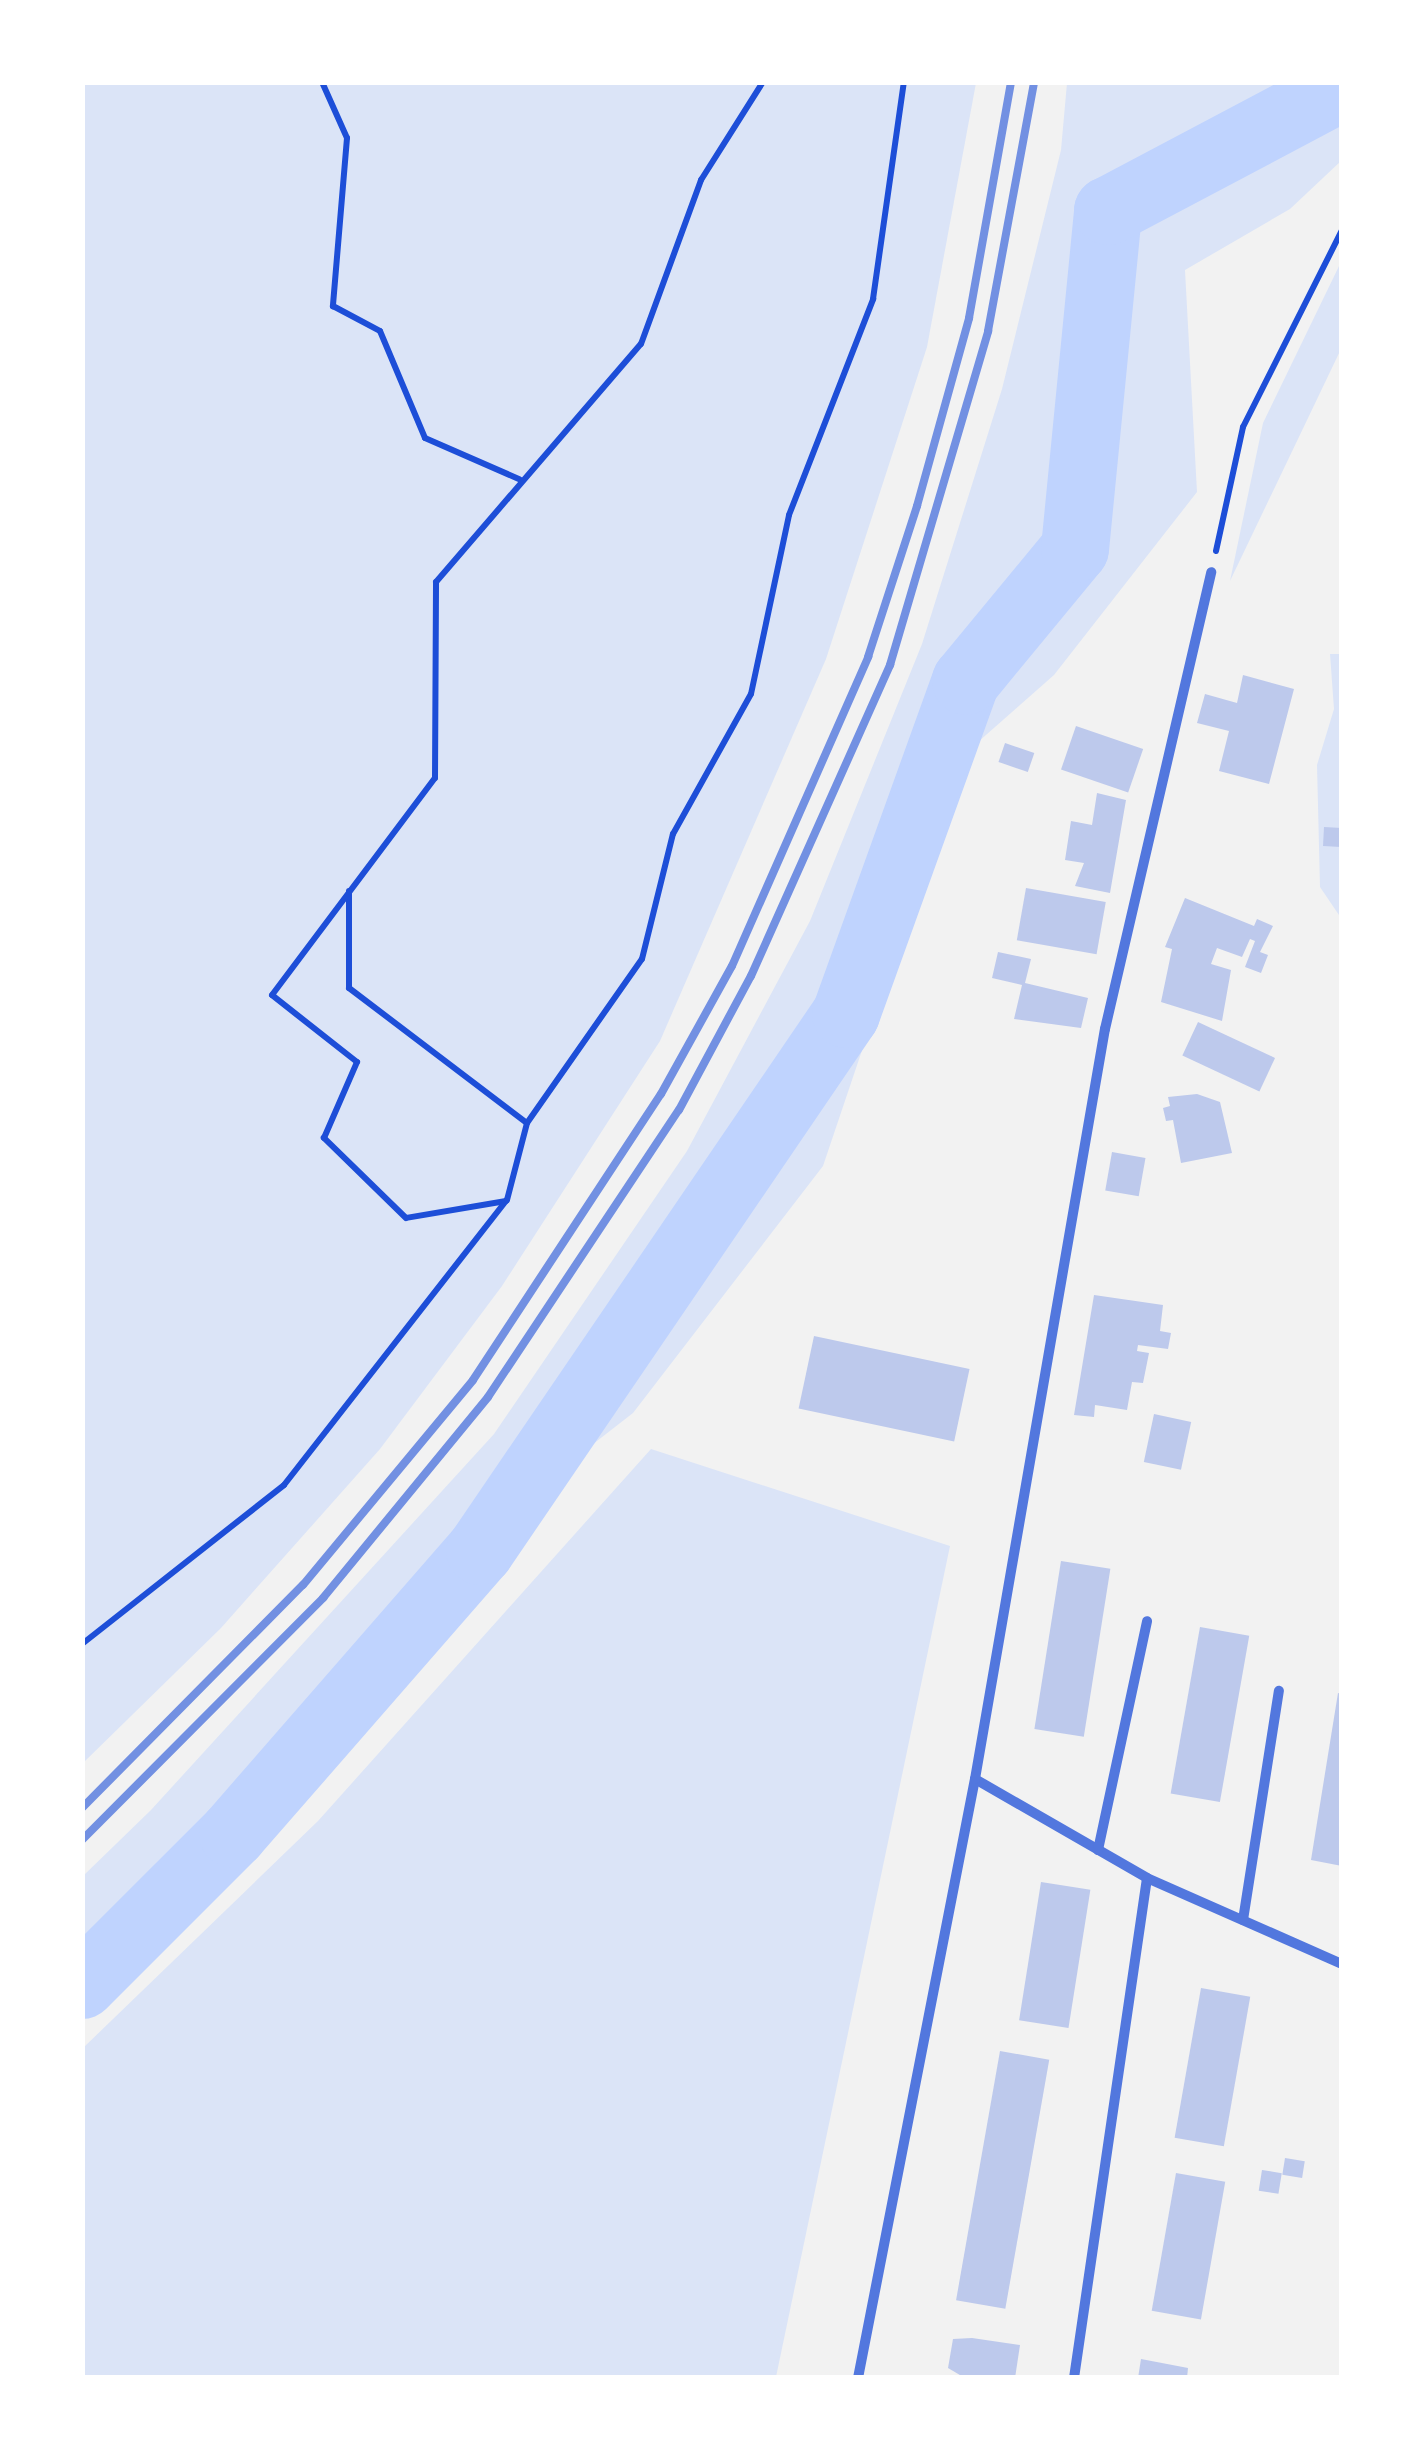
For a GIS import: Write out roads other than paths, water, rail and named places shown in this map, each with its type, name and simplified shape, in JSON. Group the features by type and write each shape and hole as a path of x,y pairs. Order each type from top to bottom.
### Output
{"street":[{"path":"858,2378 974,1779 1105,1029 1212,572"},
{"path":"1098,1850 1147,1621"},
{"path":"1243,1920 1280,1691"},
{"path":"974,1779 1148,1878 1342,1964"},
{"path":"1074,2378 1148,1878"}],"waterway":[{"path":"82,1985 233,1834 480,1551 846,1014 966,681 1075,549 1108,211 1342,87"}],"railway":[{"path":"82,1808 303,1585 473,1380 661,1094 732,966 868,657 917,506 969,318 1011,82"},
{"path":"82,1840 323,1598 488,1397 679,1110 751,976 890,665 988,331 1034,82"}]}
